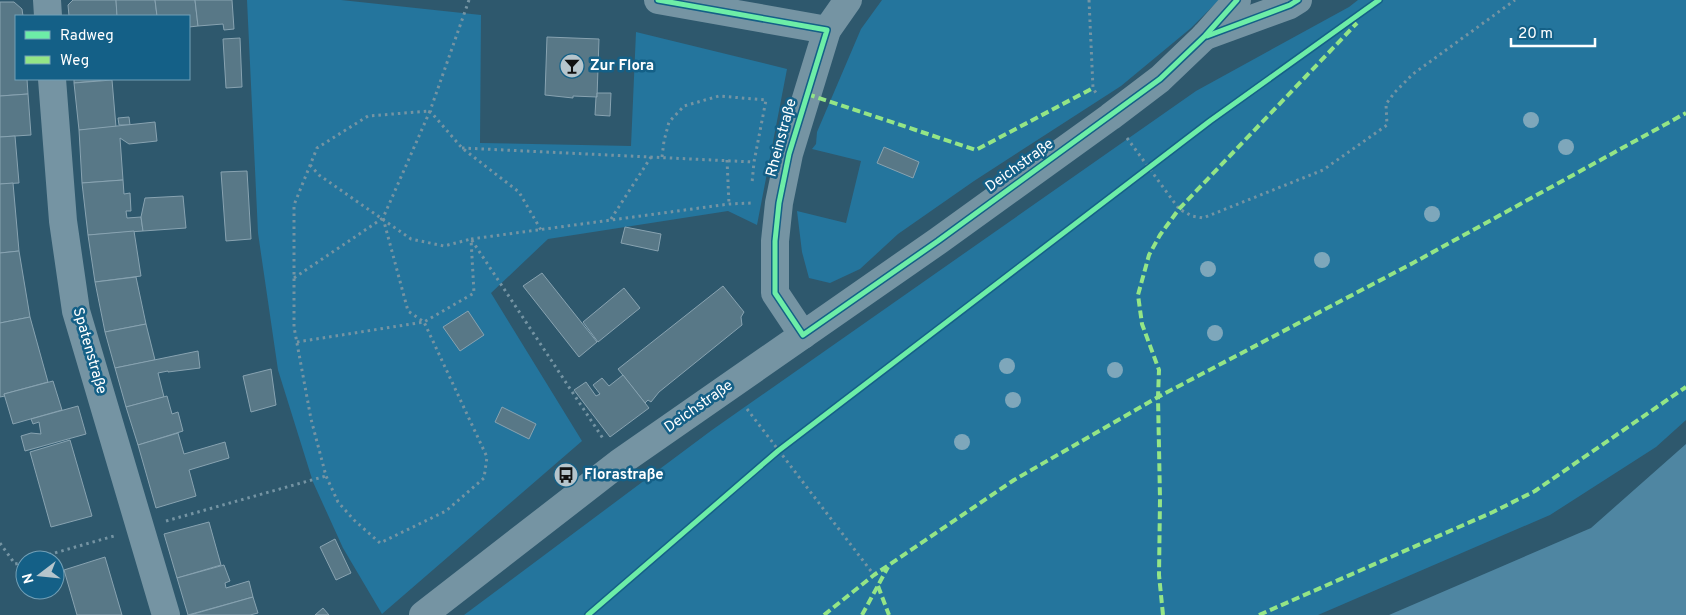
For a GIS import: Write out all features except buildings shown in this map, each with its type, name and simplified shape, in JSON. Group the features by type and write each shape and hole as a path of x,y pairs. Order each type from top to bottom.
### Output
{"street":[{"path":"47,0 48,15"},
{"path":"662,0 827,30"},
{"name":"Rheinstraße","path":"803,335 775,293 775,241 779,203 789,154 827,30 848,0"},
{"name":"Deichstraße","path":"423,615 619,464 938,241 1160,80 1205,36 1237,0"},
{"path":"1205,36 1290,5 1298,0"},
{"name":"Spatenstraße","path":"52,80 63,221 76,311 166,615"}],"path":[{"path":"293,278 383,218 430,111 469,0"},
{"path":"1088,0 1093,88 1110,117 1179,209 1192,216 1203,218 1323,170 1387,125 1386,104 1394,92 1413,74 1514,0"},
{"path":"662,157 664,141 670,122 684,106 719,96 766,100 754,162 752,187"},
{"path":"430,111 462,148 519,192 541,230"},
{"path":"383,218 408,311 424,322 488,457 484,478 446,510 380,543 354,520 338,502 326,476 311,419 294,327 294,205 317,148 368,116 430,111"},
{"path":"462,148 754,162"},
{"path":"611,220 651,157"},
{"path":"727,160 729,204"},
{"path":"310,166 319,175 411,239 444,246 471,239 729,204 779,203"},
{"path":"751,195 751,203"},
{"path":"297,342 424,322 474,294 471,239"},
{"path":"471,239 619,464"},
{"path":"730,385 874,575"},
{"path":"65,550 326,476"},
{"path":"0,543 15,564"}],"shaded area":[{"path":"247,0 341,0 481,15 480,143 631,146 636,32 787,69 757,225 728,211 548,239 491,293 582,441 382,614 343,548 313,482 278,370 258,233"},
{"path":"882,0 1219,0 1191,28 1121,86 974,181 898,234 860,269 830,283 809,278 802,252 797,211 846,223 861,161 812,149 816,144 817,132 861,29"},
{"path":"1358,0 1686,0 1686,420 1656,447 1550,515 1318,615 464,615 712,430 1196,91 1349,7"},
{"path":"1686,444 1686,615 1389,615 1591,528"}],"marked path":[{"path":"1163,615 1159,575 1159,370 1142,324 1138,295 1149,255 1160,235 1179,209 1357,23"},
{"path":"807,94 976,150 1093,88"},
{"path":"824,615 874,575 1014,480 1158,397 1413,263 1686,113"},
{"path":"1259,615 1493,512 1535,491 1686,387"},
{"path":"862,615 888,567"},
{"path":"878,586 889,615"}],"cycle path":[{"path":"658,0 827,30 789,154 779,203 775,241 775,293 803,335 938,241 1160,79 1205,36 1237,0"},
{"path":"1207,36 1290,5 1298,0"},
{"path":"588,615 778,451 1210,121 1379,0"}],"place":[{"name":"Zur Flora","path":"572,66"},
{"name":"Florastraße","path":"566,475"}]}
